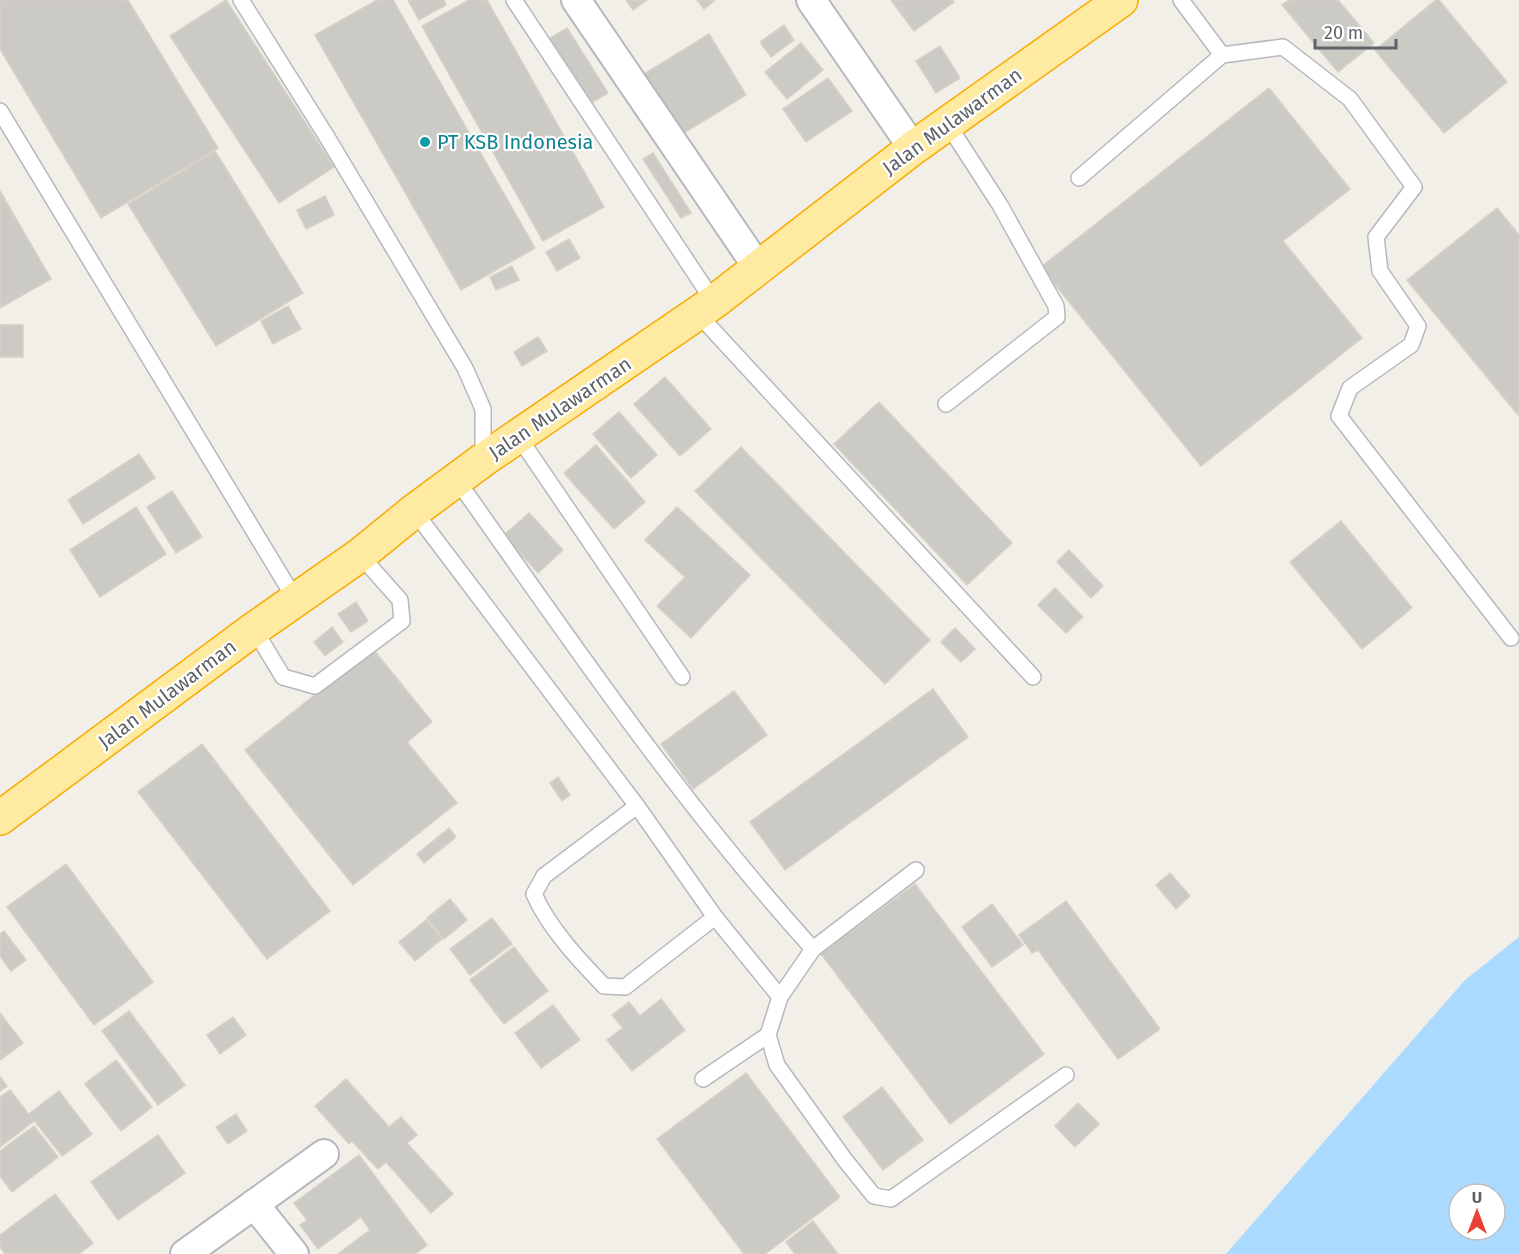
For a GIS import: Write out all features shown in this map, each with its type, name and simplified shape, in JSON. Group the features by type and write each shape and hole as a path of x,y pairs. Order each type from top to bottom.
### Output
{"highway":[{"name":"Jalan Mulawarman","path":"0,818 295,599 360,555 414,511 483,460 706,308 913,148 1121,0"}],"street":[{"path":"576,0 759,269"},
{"path":"811,0 913,148"},
{"path":"184,1254 324,1154"},
{"path":"254,1204 294,1254"}],"lane":[{"path":"241,0 327,137 465,368 483,409 483,460"},
{"path":"514,0 706,308 1033,677"},
{"path":"1181,0 1222,55"},
{"path":"1079,178 1222,55 1283,47 1350,99 1414,187 1376,237 1380,271 1418,326 1411,345 1350,388 1339,416 1511,638"},
{"path":"0,111 295,599"},
{"path":"946,404 1056,317 1056,306 1000,205 947,123"},
{"path":"518,436 682,677"},
{"path":"457,480 595,675 672,779 781,915 813,949"},
{"path":"414,511 637,806 715,917 780,997"},
{"path":"254,629 284,677 315,686 402,621 400,600 360,555"},
{"path":"637,806 544,876 534,894 541,910 604,986 625,987 715,917"},
{"path":"916,870 813,949 780,997 768,1035 777,1065 845,1160 874,1196 891,1199 1066,1075"},
{"path":"703,1079 768,1035"}],"water":[{"path":"1519,937 1519,1254 1226,1254 1465,980"}],"building":[{"path":"0,0 128,0 218,148 101,218 0,49"},
{"path":"226,0 334,167 279,203 170,36"},
{"name":"PT KSB Indonesia","path":"377,0 393,0 535,248 461,290 315,35"},
{"path":"408,0 444,0 446,5 419,20"},
{"path":"469,0 487,0 604,207 543,241 422,26"},
{"path":"626,0 647,0 633,10"},
{"path":"697,0 715,0 704,9"},
{"path":"891,0 952,0 954,2 914,31"},
{"path":"1289,0 1338,0 1374,43 1338,72 1282,5"},
{"path":"1436,0 1439,0 1507,82 1444,133 1375,50"},
{"path":"784,25 794,40 771,57 760,42"},
{"path":"567,28 608,93 591,103 550,38"},
{"path":"709,34 746,95 674,139 636,79"},
{"path":"801,43 823,70 787,99 765,72"},
{"path":"940,46 960,78 936,93 916,61"},
{"path":"828,78 852,111 806,142 783,109"},
{"path":"1269,88 1350,189 1283,241 1362,338 1201,466 1041,267"},
{"path":"215,151 303,293 216,346 128,204"},
{"path":"653,153 691,213 681,218 643,159"},
{"path":"0,191 51,279 0,308"},
{"path":"325,196 334,215 306,229 297,210"},
{"path":"1497,208 1519,235 1519,416 1407,280"},
{"path":"569,239 580,258 557,271 546,252"},
{"path":"512,266 519,280 496,290 490,277"},
{"path":"288,306 301,329 273,344 261,321"},
{"path":"0,325 23,325 23,357 0,357"},
{"path":"538,337 547,351 522,366 514,352"},
{"path":"665,377 711,429 680,456 634,404"},
{"path":"879,402 1012,543 967,585 834,444"},
{"path":"619,412 657,455 631,478 593,434"},
{"path":"596,445 645,502 614,529 564,473"},
{"path":"741,447 930,640 885,684 695,491"},
{"path":"139,454 155,478 83,524 68,500"},
{"path":"172,491 202,537 176,553 147,507"},
{"path":"136,507 166,554 100,597 70,550"},
{"path":"677,507 750,575 691,638 657,606 685,577 645,540"},
{"path":"529,513 563,550 538,573 504,535"},
{"path":"1341,521 1412,608 1362,649 1290,562"},
{"path":"1069,550 1103,586 1091,598 1057,562"},
{"path":"1055,588 1083,617 1066,633 1038,605"},
{"path":"356,602 368,621 351,632 338,614"},
{"path":"332,627 343,642 325,656 314,642"},
{"path":"955,628 975,649 961,662 941,642"},
{"path":"373,649 432,722 407,742 457,803 353,885 245,750"},
{"path":"933,689 968,737 785,870 750,822"},
{"path":"734,691 767,735 693,789 661,744"},
{"path":"202,744 330,911 267,959 138,792"},
{"path":"558,777 570,795 562,801 550,783"},
{"path":"449,828 456,837 424,863 417,854"},
{"path":"66,864 153,982 94,1025 7,907"},
{"path":"1170,873 1190,896 1176,909 1156,885"},
{"path":"915,884 1044,1054 950,1124 821,954"},
{"path":"450,899 467,920 444,939 427,918"},
{"path":"1066,901 1160,1029 1118,1059 1038,950 1032,953 1019,935"},
{"path":"992,904 1023,945 992,967 962,927"},
{"path":"492,918 512,944 470,975 450,949"},
{"path":"426,920 442,939 415,961 399,942"},
{"path":"4,931 26,960 11,971 0,956 0,934"},
{"path":"514,947 548,991 504,1024 470,980"},
{"path":"661,999 685,1030 632,1071 607,1040 623,1028 612,1015 629,1002 640,1016"},
{"path":"553,1005 580,1040 541,1068 515,1033"},
{"path":"129,1011 185,1085 158,1105 102,1031"},
{"path":"0,1013 23,1043 0,1060"},
{"path":"233,1017 246,1035 220,1054 207,1035"},
{"path":"116,1060 152,1107 121,1131 85,1084"},
{"path":"746,1073 840,1197 765,1254 744,1254 657,1139"},
{"path":"0,1077 7,1086 0,1091"},
{"path":"346,1079 389,1127 401,1117 417,1135 407,1143 453,1194 431,1213 386,1162 378,1169 352,1141 349,1144 315,1106"},
{"path":"882,1087 923,1140 883,1170 843,1117"},
{"path":"10,1090 34,1121 0,1147 0,1097"},
{"path":"59,1091 92,1134 62,1156 29,1114"},
{"path":"1078,1103 1099,1124 1075,1147 1055,1126"},
{"path":"236,1114 247,1131 228,1144 216,1127"},
{"path":"34,1126 58,1157 12,1192 0,1176 0,1151"},
{"path":"158,1135 185,1173 118,1220 91,1182"},
{"path":"359,1155 427,1245 415,1254 338,1254 370,1230 361,1217 318,1249 300,1225 307,1220 294,1203"},
{"path":"55,1194 93,1243 79,1254 5,1254 0,1247 0,1235"},
{"path":"813,1221 836,1254 795,1254 786,1242"}],"place":[{"name":"PT KSB Indonesia","path":"425,142"}]}
